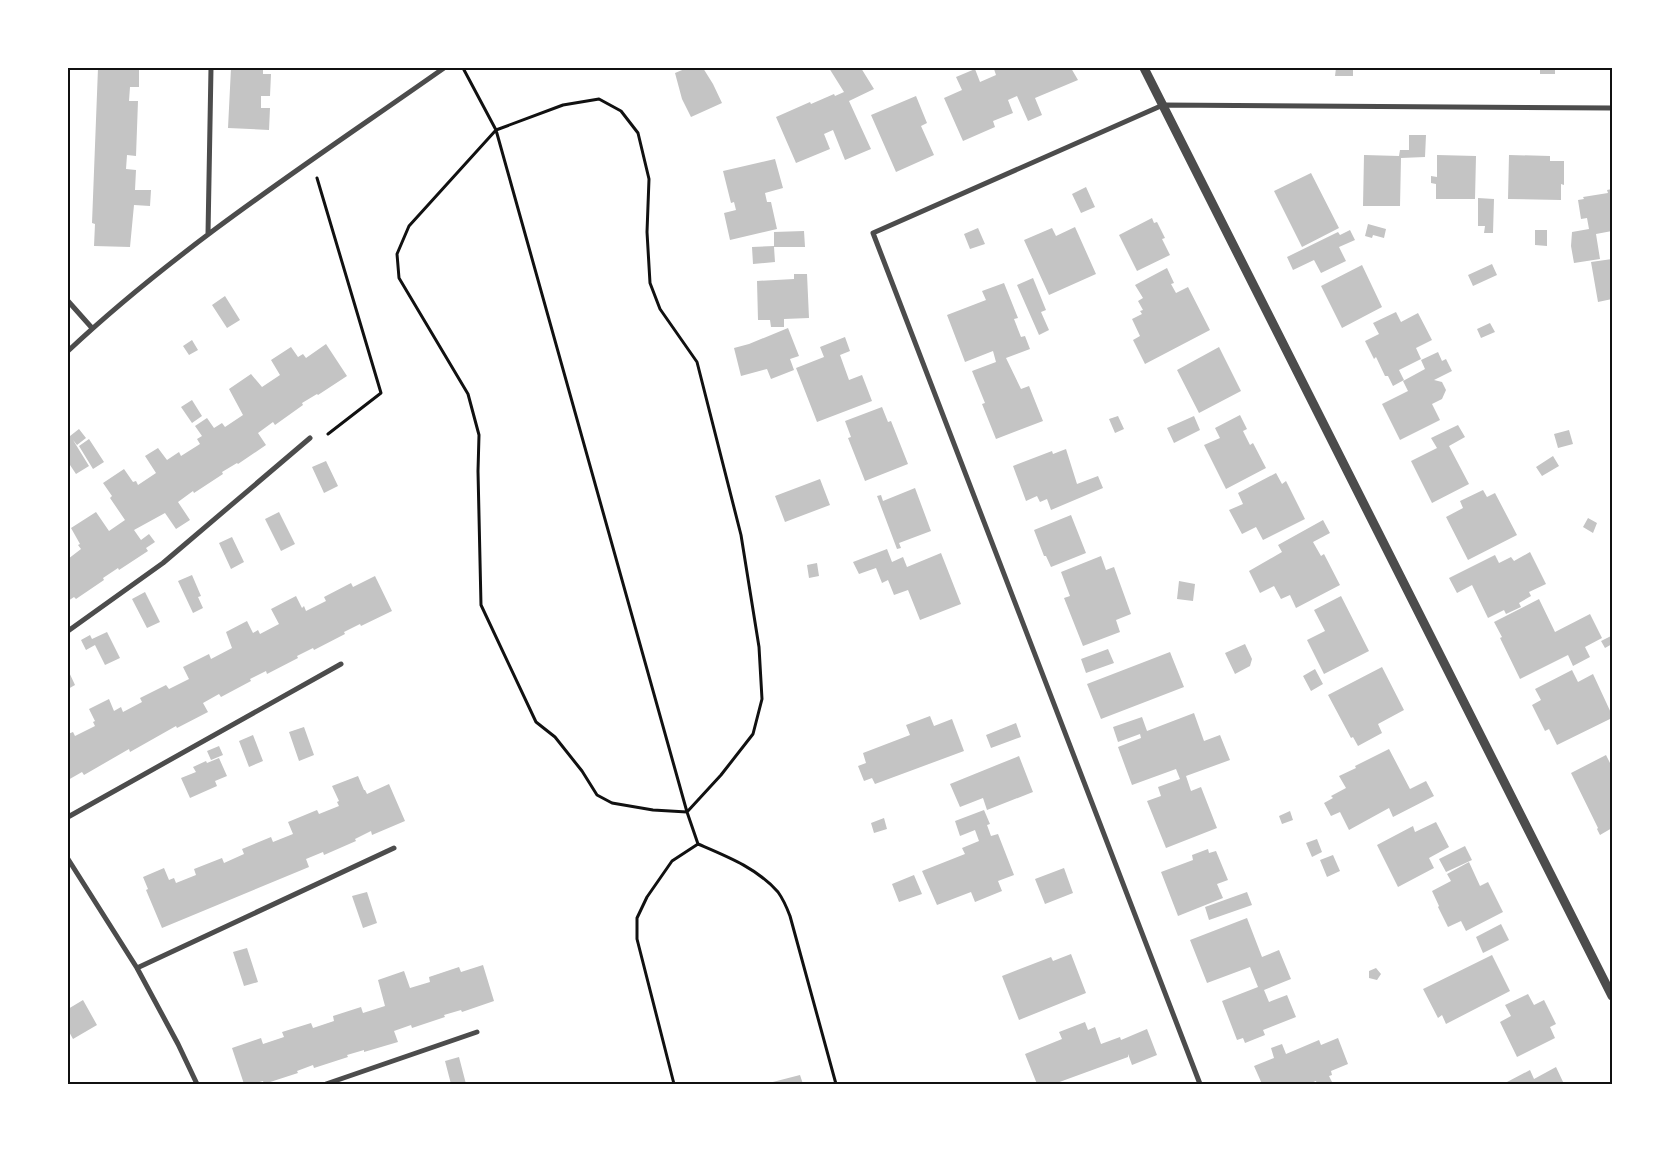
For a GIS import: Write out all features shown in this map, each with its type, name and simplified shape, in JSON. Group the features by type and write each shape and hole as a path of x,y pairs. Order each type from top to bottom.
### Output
{"street":[{"path":"208,234 211,68"},
{"path":"68,351 92,328 208,234 444,68"},
{"path":"1144,68 1612,996"},
{"path":"1200,1084 873,233 1163,105 1612,108"},
{"path":"68,300 92,328"},
{"path":"68,630 163,563 310,438"},
{"path":"68,817 341,664"},
{"path":"137,968 394,848"},
{"path":"68,859 137,968 178,1044 197,1084"},
{"path":"326,1084 477,1032"}],"path":[{"path":"463,68 496,130 687,812 698,844 738,862 764,878 779,893 790,916 836,1084"},
{"path":"599,99 621,111 638,133 649,179 647,232 650,283 660,309 697,362 741,535 759,647 762,698 753,734 721,775 687,812 654,810 612,803 597,795 582,771 555,737 536,722 481,606 478,435 468,394 399,278 397,254 409,226 496,130 563,105 599,99"},
{"path":"310,438 322,438 381,393 312,161"},
{"path":"674,1084 636,939 636,918 672,861 698,844"}],"building":[{"path":"98,68 139,68 139,87 130,87 129,101 138,101 136,156 127,155 126,169 136,170 135,190 151,190 150,206 134,205 130,247 94,246 95,224 92,223"},
{"path":"231,68 263,68 263,74 271,74 270,96 261,96 261,108 270,108 269,130 228,128"},
{"path":"687,68 703,68 722,103 691,117 682,99 675,73"},
{"path":"829,68 861,68 874,89 849,101 871,149 845,160 833,130 824,134 830,149 796,163 776,117 810,102 811,104 834,94 835,96 844,92"},
{"path":"1071,68 1078,80 1035,98 1042,115 1028,121 1017,96 1008,100 1013,113 993,121 995,127 963,141 944,98 962,90 956,77 975,69 980,82 996,75 994,69"},
{"path":"1336,68 1353,68 1353,76 1335,76"},
{"path":"1540,68 1555,68 1555,74 1540,74"},
{"path":"916,96 927,123 921,126 934,155 896,172 871,115"},
{"path":"1409,135 1426,135 1425,157 1401,158 1400,206 1363,206 1364,155 1399,156 1400,150 1409,150"},
{"path":"1437,155 1476,156 1475,199 1436,199 1436,184 1431,183 1431,176 1437,177"},
{"path":"1509,155 1550,156 1550,161 1564,161 1564,185 1561,184 1561,200 1508,199"},
{"path":"775,159 783,188 765,193 767,202 771,202 777,229 730,240 724,213 736,210 734,202 731,203 723,171"},
{"path":"1311,173 1339,228 1302,247 1274,191"},
{"path":"1086,187 1095,207 1081,213 1072,194"},
{"path":"1612,189 1612,231 1596,234 1600,259 1574,263 1571,246 1572,232 1589,229 1587,218 1581,219 1578,200 1584,199 1583,197 1608,193 1607,190"},
{"path":"1478,198 1494,199 1493,233 1484,233 1485,226 1478,226"},
{"path":"1152,218 1154,223 1157,222 1165,238 1162,239 1170,255 1137,271 1119,235"},
{"path":"1368,224 1386,229 1384,238 1373,235 1372,238 1365,236"},
{"path":"1075,227 1096,274 1049,295 1024,240 1052,228 1056,236"},
{"path":"978,228 985,244 970,249 964,234"},
{"path":"1350,230 1355,240 1339,247 1346,261 1321,273 1314,260 1293,270 1287,257 1338,232 1340,235"},
{"path":"1535,230 1547,230 1547,246 1535,245"},
{"path":"804,231 805,247 774,247 775,262 753,264 752,247 774,246 774,232"},
{"path":"1612,259 1612,299 1598,302 1591,262"},
{"path":"1492,264 1497,275 1473,286 1468,275"},
{"path":"1362,265 1382,307 1342,328 1321,286"},
{"path":"1167,268 1174,283 1171,284 1176,293 1188,287 1210,330 1145,364 1133,340 1140,336 1132,319 1142,314 1140,311 1143,310 1138,301 1143,298 1135,285"},
{"path":"794,274 807,274 809,318 784,319 784,327 771,327 770,320 758,320 757,281 794,279"},
{"path":"1033,278 1046,310 1041,312 1049,330 1039,335 1017,285"},
{"path":"1004,283 1018,318 1014,319 1021,337 1025,336 1030,349 1006,358 1021,389 1029,386 1043,421 996,439 982,404 985,403 972,371 996,362 993,351 965,362 947,315 986,300 982,291"},
{"path":"225,296 240,320 227,328 212,305"},
{"path":"1396,312 1401,322 1418,313 1432,340 1416,348 1421,359 1399,370 1404,380 1393,386 1388,376 1385,376 1376,357 1374,359 1365,341 1379,334 1373,323"},
{"path":"1490,323 1495,332 1481,338 1477,329"},
{"path":"788,328 799,356 790,359 794,370 771,379 767,369 741,376 734,348"},
{"path":"845,337 850,351 840,355 849,380 862,375 872,401 817,422 796,368 824,357 820,347"},
{"path":"192,340 198,350 189,355 183,346"},
{"path":"326,344 347,376 302,403 303,405 275,425 273,422 258,433 266,445 178,502 190,520 176,529 165,513 134,530 141,540 149,534 155,542 146,548 148,551 103,578 104,580 76,599 74,597 68,601 68,559 81,549 71,528 96,512 109,531 125,520 110,498 112,496 103,483 124,469 133,482 136,481 138,485 156,473 145,456 158,448 167,460 179,452 181,456 200,444 197,439 202,436 195,426 207,418 214,428 222,423 225,427 243,415 229,389 251,374 262,387 280,375 271,360 291,347 298,357 303,354 306,358"},
{"path":"1219,347 1241,391 1199,413 1177,370"},
{"path":"1438,352 1442,361 1446,359 1452,371 1434,380 1442,382 1446,390 1442,399 1432,404 1440,420 1400,440 1382,404 1408,391 1403,381 1425,369 1421,360"},
{"path":"192,400 202,416 192,423 181,407"},
{"path":"882,407 888,422 891,421 908,464 865,481 848,438 851,437 845,421"},
{"path":"1240,415 1247,429 1243,431 1250,445 1253,443 1266,468 1226,489 1204,445 1220,438 1215,428"},
{"path":"1118,416 1124,429 1115,433 1109,419"},
{"path":"1194,416 1200,430 1174,443 1167,428"},
{"path":"1458,425 1465,437 1449,446 1469,484 1432,503 1411,461 1437,448 1431,438"},
{"path":"79,429 86,438 77,445 73,440 89,466 76,474 68,462 68,432 70,436"},
{"path":"1569,430 1573,444 1558,448 1554,434"},
{"path":"89,439 104,462 93,469 79,446"},
{"path":"1066,449 1077,484 1098,476 1103,488 1051,510 1047,499 1040,502 1037,496 1026,501 1013,466 1052,451 1053,454"},
{"path":"1553,456 1559,466 1542,476 1536,467"},
{"path":"326,461 338,486 324,493 312,467"},
{"path":"1276,473 1282,484 1286,481 1305,519 1263,540 1256,527 1242,534 1229,510 1243,504 1238,493"},
{"path":"820,479 830,505 785,522 775,496"},
{"path":"915,488 931,531 899,543 901,548 897,549 877,496 881,495 883,501"},
{"path":"1483,490 1487,497 1495,493 1517,535 1468,560 1446,517 1463,508 1460,501"},
{"path":"279,512 295,544 281,551 265,519"},
{"path":"1071,515 1086,553 1051,567 1046,556 1044,556 1034,530"},
{"path":"1588,518 1597,523 1593,533 1583,527"},
{"path":"1323,520 1330,533 1313,542 1321,556 1324,554 1340,585 1296,608 1290,595 1281,599 1274,586 1260,593 1249,571 1282,552 1278,545"},
{"path":"232,537 244,562 231,569 219,543"},
{"path":"887,549 892,562 903,557 907,567 941,553 961,604 920,620 908,590 894,595 888,580 882,583 876,568 859,574 853,562"},
{"path":"1530,552 1546,584 1529,592 1531,596 1519,603 1521,607 1506,614 1504,610 1488,618 1472,585 1457,593 1449,578 1495,555 1499,563 1511,557 1514,561"},
{"path":"1101,556 1106,570 1114,567 1131,614 1116,620 1120,632 1083,646 1064,598 1070,596 1061,572"},
{"path":"817,563 819,576 809,578 807,565"},
{"path":"192,575 201,596 198,597 203,608 193,613 178,581"},
{"path":"375,576 392,611 344,632 345,634 314,650 313,648 297,656 298,658 267,674 266,671 250,679 251,681 221,697 219,694 203,703 208,712 177,728 176,726 130,752 129,749 84,775 82,772 68,780 68,734 73,732 75,736 95,726 93,722 95,721 89,709 109,699 114,711 121,707 123,712 142,702 140,698 166,685 169,689 189,679 183,667 209,654 211,659 232,648 226,632 247,621 253,633 258,630 260,634 279,624 271,609 296,596 302,608 304,606 306,611 326,601 324,597 351,583 353,587"},
{"path":"1179,581 1195,584 1193,601 1177,599"},
{"path":"145,592 160,622 147,628 132,599"},
{"path":"1341,596 1369,651 1324,674 1307,640 1325,631 1314,610"},
{"path":"1539,599 1555,632 1590,614 1602,638 1585,647 1590,657 1573,666 1568,655 1520,679 1494,622"},
{"path":"107,632 120,658 105,665 95,645 86,650 81,640 90,635 92,639"},
{"path":"1611,636 1612,644 1605,648 1601,641"},
{"path":"1245,644 1252,659 1250,666 1235,674 1225,653"},
{"path":"1108,649 1114,663 1086,673 1081,659"},
{"path":"1170,652 1184,687 1101,719 1087,684"},
{"path":"1382,667 1404,710 1378,724 1382,733 1358,746 1353,737 1351,738 1328,695"},
{"path":"1315,669 1323,684 1311,691 1303,676"},
{"path":"68,670 75,685 68,689"},
{"path":"1572,670 1578,682 1593,674 1612,718 1557,745 1549,729 1545,731 1532,705 1541,700 1535,689"},
{"path":"1194,713 1204,741 1220,735 1230,760 1186,776 1191,791 1201,787 1217,828 1166,848 1147,801 1161,796 1158,787 1180,779 1176,769 1132,785 1118,747 1141,738 1140,734 1118,742 1113,727 1142,717 1147,731"},
{"path":"930,716 934,726 952,719 964,751 875,784 872,778 864,781 858,766 866,763 863,753 910,735 906,725"},
{"path":"1016,723 1021,737 991,748 986,735"},
{"path":"304,727 314,755 299,761 289,732"},
{"path":"253,735 263,761 249,767 239,741"},
{"path":"219,746 223,755 211,760 207,751"},
{"path":"1389,749 1410,789 1426,781 1434,796 1393,817 1389,808 1349,830 1340,812 1331,816 1324,803 1333,798 1331,796 1346,788 1339,776"},
{"path":"1606,755 1612,767 1612,828 1600,835 1571,773"},
{"path":"1019,756 1033,792 987,810 983,798 960,807 950,784"},
{"path":"219,758 227,776 215,781 217,786 190,798 181,778 196,772 193,767"},
{"path":"358,776 367,794 389,784 405,821 372,835 371,831 355,839 356,841 324,855 323,852 306,859 309,867 162,928 146,890 148,889 143,877 164,868 169,880 174,878 176,883 196,875 194,869 222,858 224,863 244,854 242,849 271,837 273,842 293,834 288,822 317,810 319,814 339,806 337,802 339,801 332,786"},
{"path":"984,810 990,824 987,825 991,836 998,834 1014,875 998,881 1002,891 975,902 971,892 937,905 922,871 965,854 962,848 979,841 975,830 960,836 955,821"},
{"path":"1290,811 1293,820 1282,824 1279,816"},
{"path":"884,818 887,829 874,833 871,823"},
{"path":"1436,822 1449,847 1429,858 1434,868 1398,887 1377,845 1413,826 1415,832"},
{"path":"1317,839 1322,852 1312,857 1306,843"},
{"path":"1465,846 1472,860 1446,872 1439,859"},
{"path":"1208,849 1209,853 1216,851 1228,880 1217,884 1223,898 1178,916 1161,872 1193,860 1192,855"},
{"path":"1333,855 1340,871 1327,877 1320,860"},
{"path":"1469,862 1480,886 1488,882 1503,912 1466,931 1461,921 1448,927 1432,891 1451,881 1447,874"},
{"path":"1064,868 1073,893 1045,904 1035,879"},
{"path":"914,875 922,894 899,902 892,884"},
{"path":"367,892 377,923 363,928 352,896"},
{"path":"1247,892 1252,905 1209,920 1205,907"},
{"path":"1247,918 1262,957 1279,950 1291,979 1264,990 1269,1002 1287,995 1296,1017 1263,1030 1265,1035 1245,1043 1243,1038 1237,1040 1222,1001 1258,987 1250,967 1207,983 1190,940"},
{"path":"1501,924 1509,940 1483,953 1476,937"},
{"path":"247,948 258,982 244,986 233,952"},
{"path":"1071,954 1086,993 1019,1020 1002,976 1051,957 1053,961"},
{"path":"1492,955 1510,991 1446,1024 1442,1015 1438,1018 1423,989"},
{"path":"483,965 494,1001 462,1012 461,1010 444,1015 445,1017 412,1028 411,1025 394,1031 398,1042 347,1055 348,1057 314,1068 313,1065 297,1071 298,1073 264,1084 263,1081 244,1084 232,1048 261,1038 263,1044 284,1037 282,1032 311,1023 313,1028 334,1021 333,1016 361,1007 363,1013 385,1006 378,980 404,971 410,988 430,982 429,977 459,967 461,972"},
{"path":"1376,968 1381,974 1377,980 1369,978 1369,971"},
{"path":"1528,994 1534,1005 1544,1000 1556,1024 1550,1027 1555,1038 1517,1057 1500,1022 1511,1016 1505,1005"},
{"path":"83,1000 97,1025 73,1039 68,1030 68,1009"},
{"path":"1085,1022 1088,1030 1095,1027 1101,1044 1120,1037 1121,1040 1147,1029 1157,1055 1132,1065 1128,1054 1128,1057 1054,1084 1037,1084 1025,1054 1062,1039 1059,1032"},
{"path":"1338,1038 1348,1064 1331,1071 1332,1075 1329,1076 1333,1084 1317,1084 1316,1081 1308,1084 1262,1084 1254,1066 1274,1058 1271,1048 1282,1044 1286,1054 1319,1040 1321,1045"},
{"path":"459,1057 466,1084 451,1084 445,1061"},
{"path":"1556,1067 1564,1084 1508,1084 1507,1082 1530,1070 1534,1079"},
{"path":"800,1075 803,1084 765,1084"}]}
